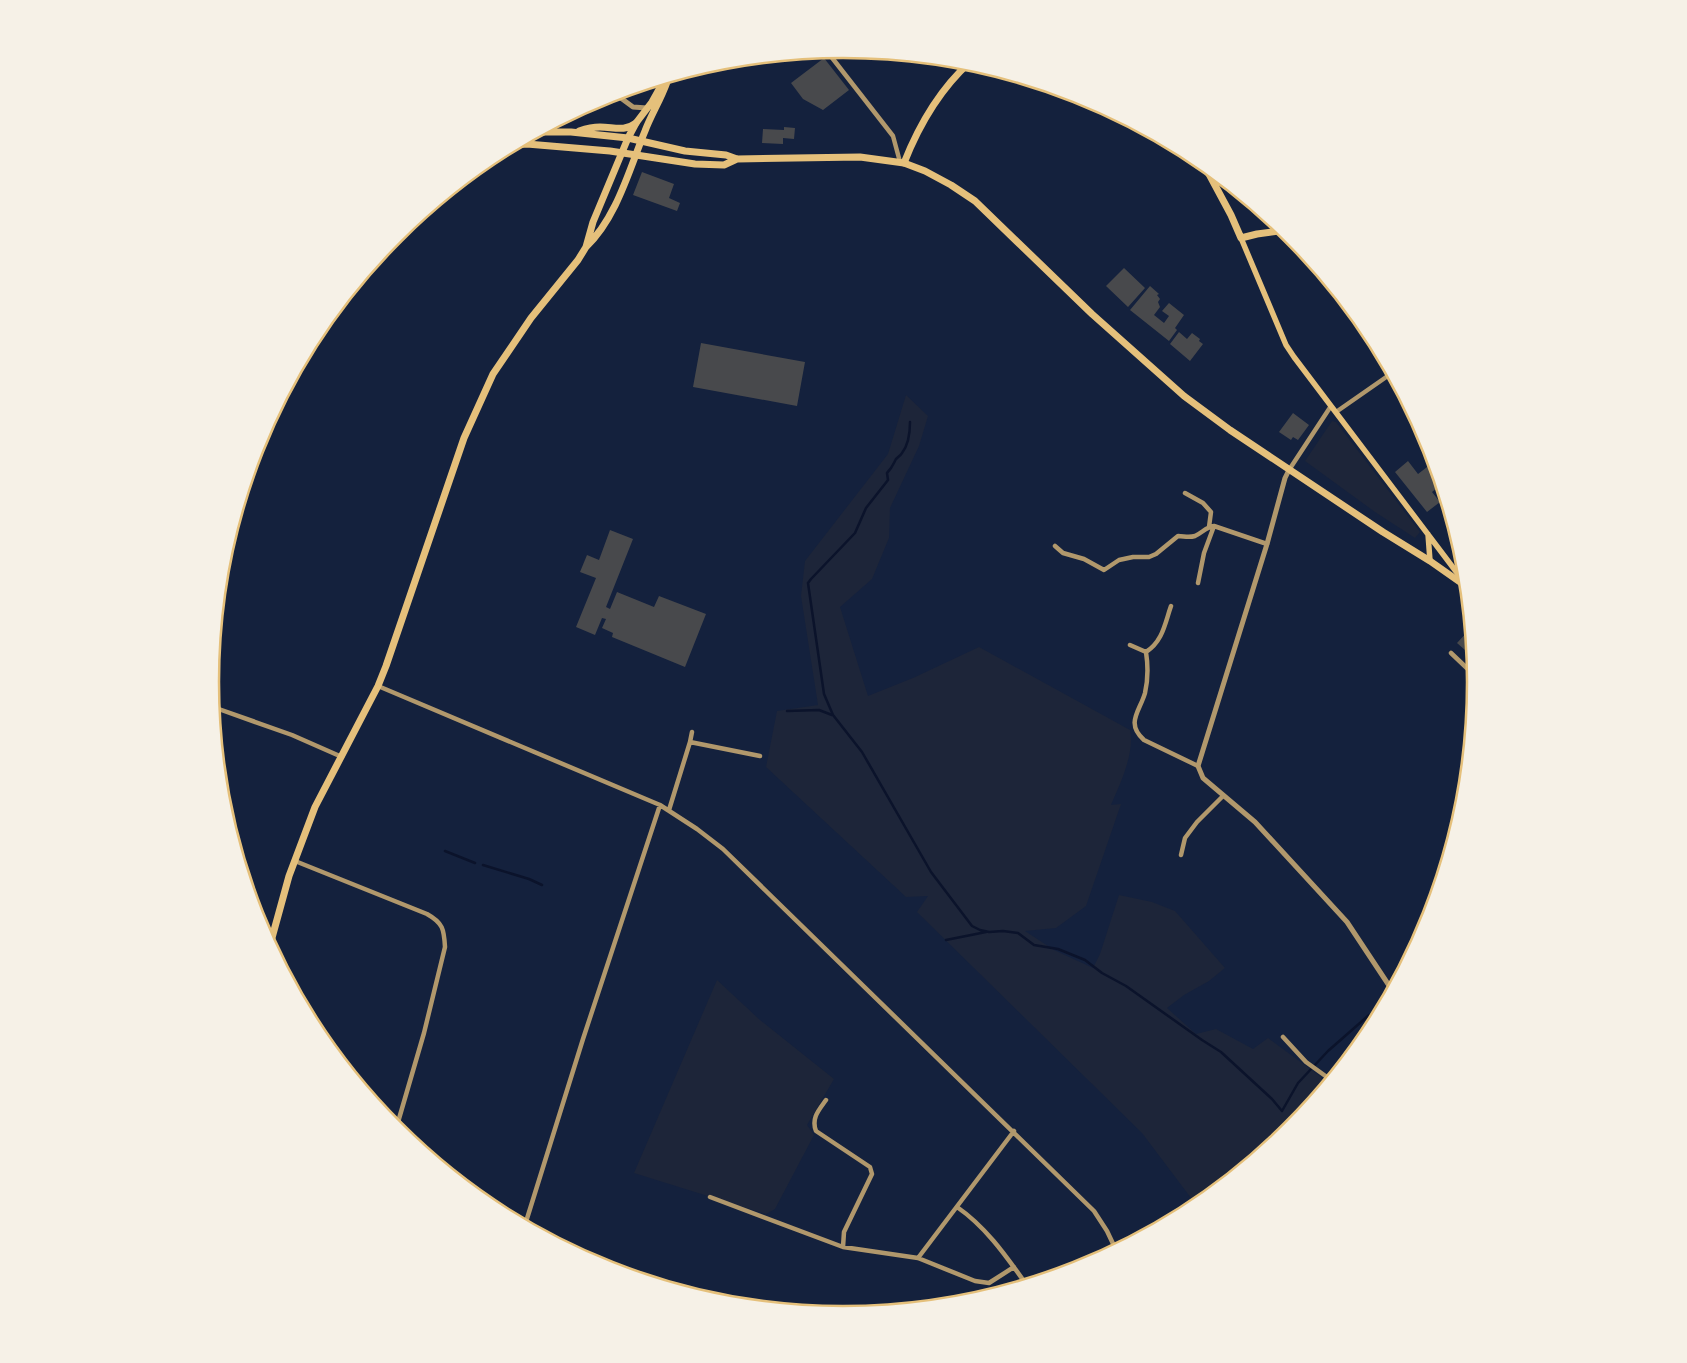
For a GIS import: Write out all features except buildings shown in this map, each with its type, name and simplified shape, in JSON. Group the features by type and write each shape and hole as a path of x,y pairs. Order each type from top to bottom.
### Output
{"main road":[{"path":"902,163 924,118 947,87 964,69"},
{"path":"273,933 289,876 315,807 378,686 464,438 493,374 531,318 594,239 612,209 666,84"},
{"path":"586,247 593,222 625,145 636,122 663,85"},
{"path":"549,132 571,132 600,127 622,129 636,122"},
{"path":"571,132 625,145 636,155 695,164 724,165 737,159"},
{"path":"527,144 625,145 641,141 684,151 737,159 860,157 902,163 926,171 975,201 1092,314 1184,396 1289,470 1459,582"},
{"path":"1210,177 1241,238 1286,344 1294,357 1458,575"},
{"path":"1241,238 1276,231"},
{"path":"1428,534 1430,561"}],"street":[{"path":"832,58 893,136 902,163"},
{"path":"622,99 633,107 647,108"},
{"path":"1336,412 1387,376"},
{"path":"1198,766 1267,544 1285,478 1331,406"},
{"path":"1185,493 1203,503 1211,512 1212,526 1198,583"},
{"path":"1055,546 1063,553 1084,558 1104,570 1118,560 1133,557 1149,557 1156,554 1178,536 1187,538 1212,526 1267,544"},
{"path":"1146,652 1155,646 1160,638 1172,606"},
{"path":"1130,645 1146,652"},
{"path":"1146,652 1147,675 1145,692 1136,715 1135,729 1138,735 1144,740 1198,766 1204,778 1255,822 1346,922 1389,985"},
{"path":"1451,653 1467,667"},
{"path":"378,686 660,805 697,829 723,849 1094,1210 1113,1244"},
{"path":"220,710 292,735 342,757"},
{"path":"669,810 692,732"},
{"path":"690,742 760,756"},
{"path":"1181,855 1186,838 1191,830 1223,796"},
{"path":"527,1219 660,805"},
{"path":"295,860 426,914 439,921 444,933 445,947 424,1033 399,1120"},
{"path":"1283,1037 1306,1062 1327,1076"},
{"path":"826,1100 814,1117 816,1131 870,1167 872,1174 844,1232 843,1247"},
{"path":"918,1258 1014,1131"},
{"path":"710,1197 843,1247 918,1258 975,1281 989,1283 1014,1267"},
{"path":"957,1207 986,1232 1022,1279"}],"shaded area":[{"path":"906,395 928,416 919,446 890,508 889,538 872,579 840,607 868,696 913,678 979,647 1130,730 1129,758 1111,805 1121,804 1086,906 1056,928 1025,931 1054,950 1093,968 1100,954 1119,895 1152,902 1175,911 1225,968 1209,981 1184,995 1167,1008 1196,1034 1216,1029 1253,1049 1268,1038 1321,1077 1322,1082 1285,1123 1223,1177 1191,1199 1142,1133 917,912 928,896 906,897 766,767 777,711 818,705 801,596 805,561 888,454"},
{"path":"1332,421 1336,422 1420,532 1415,538 1375,512 1305,461"},
{"path":"717,980 760,1020 834,1079 807,1125 814,1135 775,1209 766,1214 634,1173"}],"waterway":[{"path":"910,422 908,442 902,454 896,459 887,473 888,480 866,508 855,533 808,583 824,694 833,715 862,752 931,872 972,926 989,932 1018,933 1034,945 1058,949 1085,960 1221,1052 1272,1099 1282,1111 1298,1083 1328,1051 1369,1015"},
{"path":"787,711 819,710 832,715"},
{"path":"445,851 475,863"},
{"path":"483,865 529,879 542,885"},
{"path":"946,940 986,932"}]}
